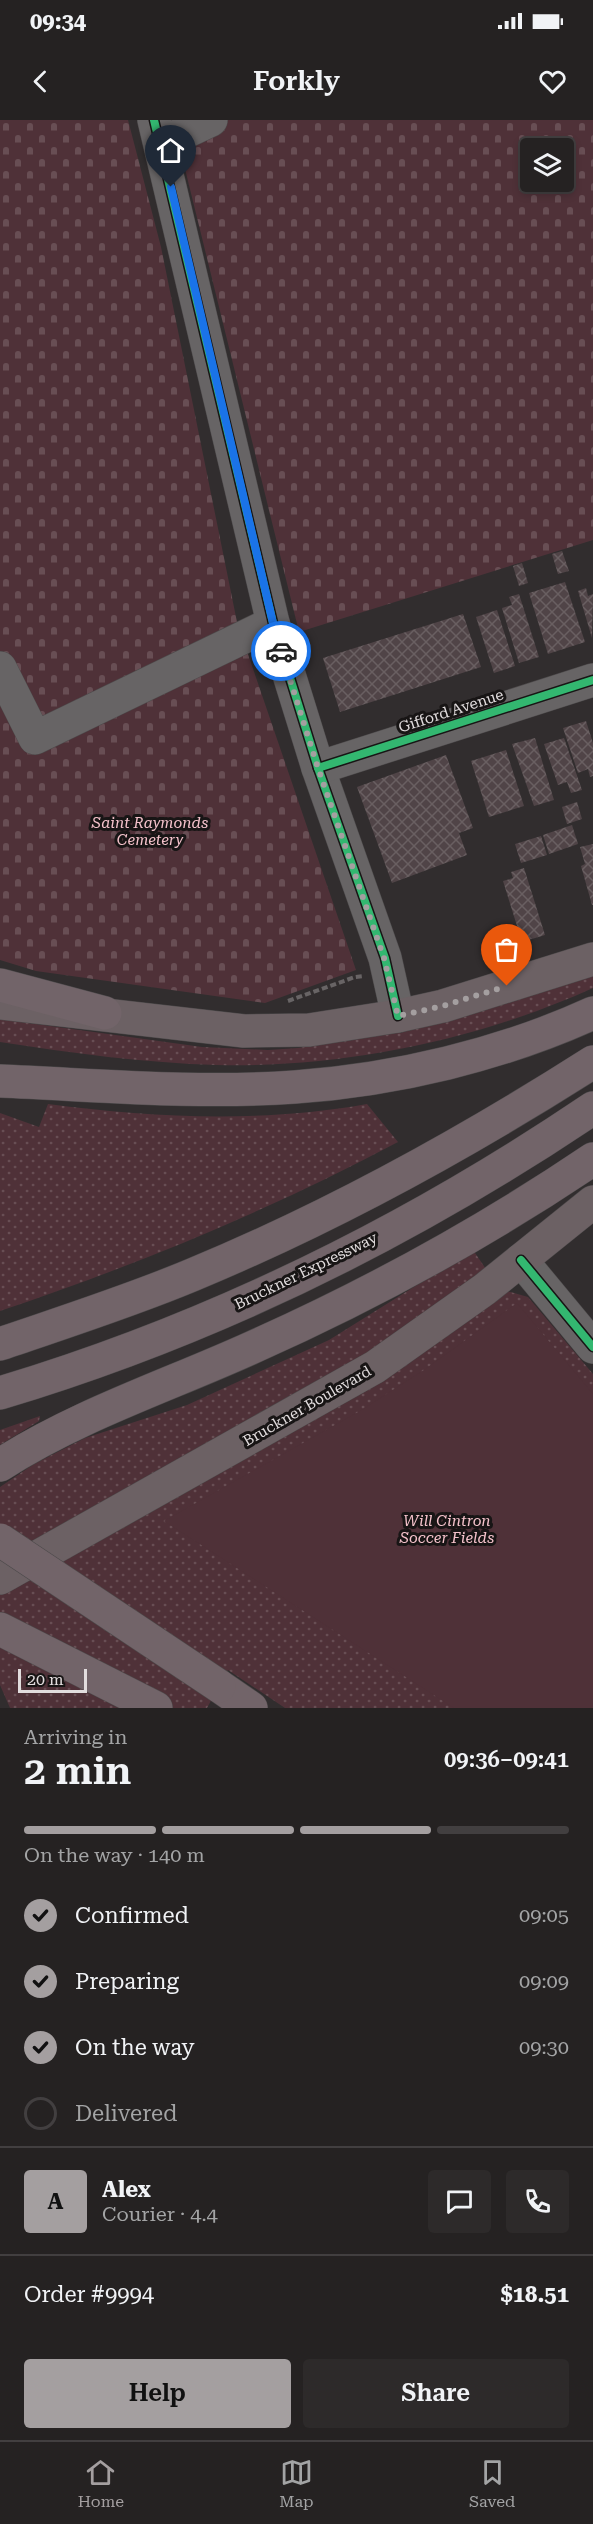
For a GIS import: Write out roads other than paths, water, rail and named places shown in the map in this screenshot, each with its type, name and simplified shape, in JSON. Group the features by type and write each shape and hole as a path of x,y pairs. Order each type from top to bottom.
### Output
{"highway":[{"path":"0,985 105,1013"},
{"path":"0,1082 168,1088 295,1087 422,1068 504,1046 593,1013"},
{"path":"0,1344 154,1290 301,1225 443,1152 593,1062"},
{"path":"0,1066 168,1088"},
{"name":"Bruckner Expressway","path":"0,1393 142,1345 258,1295 409,1220 491,1173 593,1108"},
{"path":"0,1465 35,1443 74,1423 223,1360 350,1301 470,1237 593,1159"},
{"path":"0,1405 142,1345"},
{"path":"0,1540 251,1708"},
{"path":"0,1629 156,1708"}],"main road":[{"path":"0,1003 105,1013 211,1028 265,1031 309,1030 398,1016 464,1000 593,958"},
{"name":"Bruckner Boulevard","path":"0,1578 359,1377 432,1329 593,1202"}],"street":[{"path":"211,120 177,136 157,131 273,623 318,768 384,958 398,1016"},
{"path":"0,668 35,738 273,623"},
{"name":"Gifford Avenue","path":"318,768 593,680"},
{"path":"521,1260 593,1347"}],"park label":[{"name":"Saint Raymonds Cemetery","path":"150,832"},
{"name":"Will Cintron Soccer Fields","path":"447,1530"}]}
